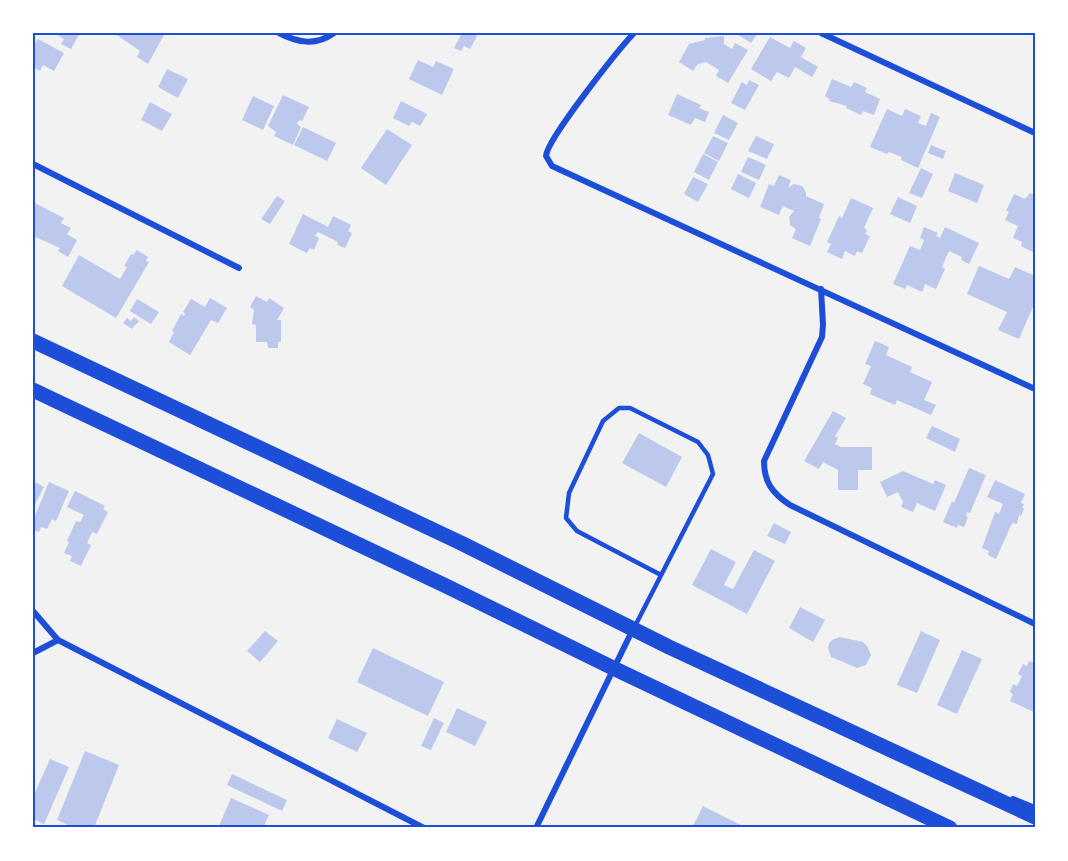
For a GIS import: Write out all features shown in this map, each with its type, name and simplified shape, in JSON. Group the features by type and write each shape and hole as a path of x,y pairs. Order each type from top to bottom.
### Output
{"main road":[{"path":"33,341 439,533 633,629 1035,817"},
{"path":"33,390 950,828"}],"street":[{"path":"279,33 298,41 312,43 326,39 334,33"},
{"path":"634,33 581,99 549,147 546,156 552,166 1035,389"},
{"path":"821,33 1035,133"},
{"path":"33,164 239,268"},
{"path":"821,289 824,325 822,338 764,461 764,474 769,486 778,497 790,505 1035,624"},
{"path":"33,611 58,640 424,828"},
{"path":"536,828 633,629"},
{"path":"33,653 58,640"},
{"path":"955,779 979,784 1035,808"}],"lane":[{"path":"633,629 661,575 713,474 708,455 698,442 630,408 619,408 603,421 569,493 566,518 577,531 661,575"}],"building":[{"path":"54,33 80,33 71,49 61,44 64,39"},
{"path":"114,33 165,33 148,64 137,57 140,51"},
{"path":"462,33 477,36 470,49 464,46 461,51 454,48"},
{"path":"735,33 758,33 751,43"},
{"path":"724,36 724,44 732,49 735,43 748,50 728,83 716,76 719,70 706,62 698,64 693,71 679,62 689,44 705,40 705,38"},
{"path":"770,37 790,48 794,41 806,48 801,57 818,67 812,77 795,67 789,78 777,72 771,81 751,69"},
{"path":"38,39 64,53 54,71 43,65 40,71 33,67 33,45"},
{"path":"418,60 433,67 436,61 454,69 442,95 409,79"},
{"path":"167,69 188,79 178,98 158,87"},
{"path":"832,79 851,87 854,82 867,88 865,92 880,99 874,115 863,111 861,115 846,108 847,106 829,101 830,99 825,96"},
{"path":"749,80 759,85 745,110 731,103 742,82 747,85"},
{"path":"677,94 701,105 699,108 709,112 705,122 695,118 691,125 668,115"},
{"path":"283,95 309,107 302,121 299,120 297,124 301,127 293,145 274,136 276,132 268,126"},
{"path":"253,96 274,106 263,130 242,120"},
{"path":"401,101 427,114 420,126 412,122 409,126 393,118"},
{"path":"150,102 172,114 162,131 141,120"},
{"path":"887,109 902,116 905,109 921,116 918,123 926,126 931,113 940,117 918,168 901,160 902,157 870,147"},
{"path":"723,115 738,123 729,140 714,133"},
{"path":"303,127 336,143 327,161 294,145"},
{"path":"387,129 412,145 386,185 361,168"},
{"path":"713,136 728,143 719,161 704,153"},
{"path":"756,136 774,144 767,159 748,151"},
{"path":"931,145 946,151 943,159 928,153"},
{"path":"703,154 718,162 709,180 694,172"},
{"path":"748,157 766,165 759,180 741,172"},
{"path":"921,168 933,174 922,198 909,193"},
{"path":"955,173 984,185 977,203 948,191"},
{"path":"738,174 756,183 749,198 731,189"},
{"path":"779,175 791,180 788,188 794,184 802,186 806,196 824,204 819,218 821,219 810,246 792,238 796,229 790,225 789,217 794,211 783,206 779,215 760,207 769,184 774,186"},
{"path":"693,177 708,184 698,202 684,194"},
{"path":"1030,193 1035,195 1035,253 1021,246 1022,242 1013,238 1018,226 1005,220 1009,212 1006,211 1014,194 1025,199"},
{"path":"277,196 285,201 270,224 261,219"},
{"path":"898,197 917,206 910,223 890,214"},
{"path":"851,198 873,208 864,228 867,230 865,234 870,236 862,253 857,251 855,256 845,251 842,259 827,252 831,244 827,242 839,216 842,218"},
{"path":"33,202 64,218 61,223 71,228 67,234 77,240 68,257 58,251 60,248 33,236"},
{"path":"303,214 328,227 333,216 351,225 348,231 352,233 345,248 318,232 315,236 319,238 314,250 310,248 307,253 289,244"},
{"path":"924,227 938,233 936,236 940,238 945,227 979,243 969,264 961,260 962,257 949,251 942,267 945,269 936,289 925,284 922,292 907,285 905,289 893,284 910,246 920,250 924,240 920,238"},
{"path":"137,250 148,257 146,261 149,262 116,318 62,286 79,255 120,279 131,254 133,255"},
{"path":"979,266 1009,279 1015,267 1035,276 1035,302 1019,339 998,330 1007,312 967,294"},
{"path":"256,296 267,302 269,298 284,308 277,320 281,320 281,342 278,342 278,348 268,348 267,342 256,342 256,325 252,324 254,310 250,307"},
{"path":"210,298 227,308 218,323 211,320 190,355 169,342 174,332 172,331 181,314 184,316 183,312 191,299 205,307"},
{"path":"137,299 159,312 151,324 130,311"},
{"path":"134,317 139,321 132,329 123,323 127,318 131,321"},
{"path":"875,341 889,347 886,355 912,367 910,372 932,382 924,400 936,405 931,415 897,400 895,405 870,394 872,388 863,384 871,366 865,364"},
{"path":"833,411 846,418 835,436 838,438 835,444 841,447 872,447 872,470 858,470 858,490 838,490 838,470 823,462 819,469 804,461"},
{"path":"932,426 960,439 955,452 926,438"},
{"path":"639,433 682,457 666,487 622,463"},
{"path":"969,468 986,475 970,513 967,512 968,517 964,527 958,525 957,528 943,522"},
{"path":"903,471 933,484 935,480 946,485 935,511 917,503 913,512 901,507 903,502 898,492 887,497 880,482"},
{"path":"995,480 1025,494 1021,503 1024,504 1022,508 1024,508 1021,516 1019,515 1017,524 1012,523 996,559 988,555 989,551 982,548 995,512 999,514 1003,504 987,497"},
{"path":"33,481 44,487 33,508"},
{"path":"49,482 69,491 56,521 52,519 47,529 41,527 39,532 33,530 33,521"},
{"path":"75,491 105,506 103,509 108,512 97,534 92,532 87,543 91,545 81,566 70,561 72,556 64,553 76,521 80,522 84,515 67,507"},
{"path":"774,523 791,532 785,544 767,536"},
{"path":"711,549 736,562 724,585 733,589 754,550 775,561 747,614 692,585"},
{"path":"800,607 825,620 813,642 789,628"},
{"path":"265,631 278,641 260,662 247,651"},
{"path":"921,631 940,640 917,693 897,685"},
{"path":"840,637 863,642 867,646 871,655 866,665 857,668 831,657 829,644"},
{"path":"373,648 444,682 428,716 357,682"},
{"path":"962,650 982,659 957,714 937,705"},
{"path":"1029,661 1035,663 1034,712 1010,701 1013,684 1017,686 1022,676 1018,674 1023,664 1027,666"},
{"path":"457,708 487,722 475,746 446,732"},
{"path":"434,718 444,723 431,750 421,746"},
{"path":"337,719 367,733 357,752 328,738"},
{"path":"85,751 119,765 94,828 75,828 57,820"},
{"path":"50,759 69,767 44,824 33,819 33,797"},
{"path":"232,774 287,800 282,811 227,785"},
{"path":"231,798 269,815 263,828 218,828"},
{"path":"703,806 747,828 692,828"}]}
